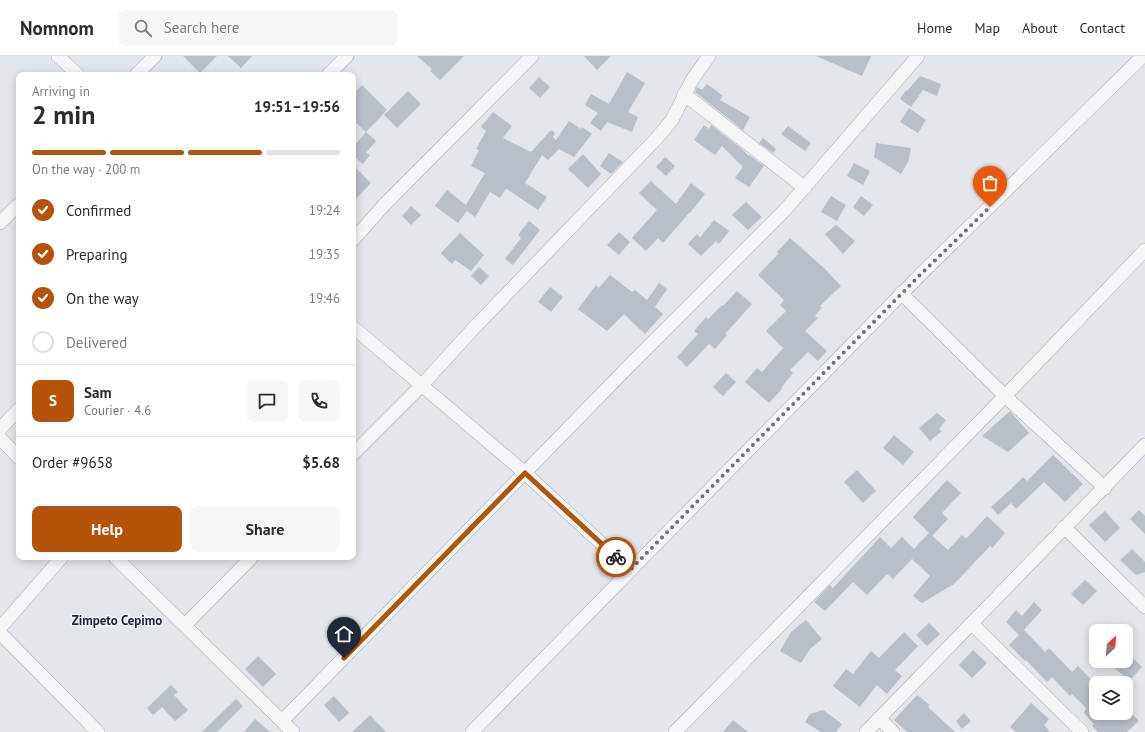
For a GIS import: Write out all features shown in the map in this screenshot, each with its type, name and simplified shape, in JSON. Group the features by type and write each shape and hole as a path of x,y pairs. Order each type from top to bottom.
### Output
{"street":[{"path":"58,56 75,72"},
{"path":"139,72 155,56"},
{"path":"331,72 347,56"},
{"path":"356,237 385,204 532,56"},
{"path":"356,451 421,386 472,330 656,139 672,120 692,80 709,56"},
{"path":"282,721 630,365 784,211 918,56"},
{"path":"472,732 902,293 1144,56"},
{"path":"684,94 805,188"},
{"path":"0,224 16,207"},
{"path":"675,732 1005,396 1145,250"},
{"path":"902,293 1005,396 1105,488"},
{"path":"356,330 525,473 630,570"},
{"path":"0,429 16,412"},
{"path":"0,438 16,455"},
{"path":"866,732 972,624 1064,527 1105,488 1145,446"},
{"path":"1064,527 1145,607"},
{"path":"0,628 59,560"},
{"path":"118,560 186,625 293,732"},
{"path":"186,625 249,560"},
{"path":"972,624 1082,732"},
{"path":"0,633 98,732"},
{"path":"879,718 893,732"}],"building":[{"path":"183,56 217,56 201,72 199,72"},
{"path":"228,56 252,56 241,68"},
{"path":"417,56 464,56 440,80 430,71 432,69"},
{"path":"584,56 611,56 597,70"},
{"path":"816,56 871,56 862,76"},
{"path":"627,72 645,83 628,112 638,117 632,132 607,122 601,131 590,123 598,113 585,105 591,94 609,104"},
{"path":"920,76 941,84 937,96 923,90 911,107 900,99 906,90 907,91"},
{"path":"539,77 550,87 540,98 529,88"},
{"path":"707,84 723,96 720,100 750,117 743,130 695,92 697,87 702,90"},
{"path":"362,85 387,110 366,132 356,123 356,91"},
{"path":"408,91 421,104 397,128 384,115"},
{"path":"909,108 926,120 918,133 900,122"},
{"path":"493,112 512,126 503,138 531,152 551,130 555,133 553,137 556,140 569,121 592,134 574,157 559,149 548,160 542,155 525,183 547,197 538,210 507,189 500,198 490,192 475,217 467,211 458,223 435,206 447,190 466,205 485,173 471,166 479,150 476,149 486,131 481,127"},
{"path":"704,125 709,129 711,125 749,156 764,166 749,187 735,178 743,167 722,146 715,155 694,140"},
{"path":"788,126 811,143 805,151 781,134"},
{"path":"366,132 376,141 366,153 370,155 363,164 356,158 356,144"},
{"path":"763,138 776,149 773,153 759,143"},
{"path":"876,143 911,148 908,162 901,174 874,157"},
{"path":"609,153 623,162 611,174 600,166"},
{"path":"583,154 601,174 588,188 568,169"},
{"path":"665,157 675,166 666,176 656,167"},
{"path":"854,163 870,171 863,185 847,176"},
{"path":"356,168 371,183 356,199"},
{"path":"651,181 676,204 691,183 705,194 663,243 658,238 646,251 632,238 657,210 639,193"},
{"path":"831,196 846,205 837,221 821,212"},
{"path":"861,196 873,205 864,216 853,207"},
{"path":"746,202 762,217 748,230 732,215"},
{"path":"411,206 421,215 411,225 402,216"},
{"path":"714,220 729,231 719,244 716,241 701,256 688,244 697,234 700,238"},
{"path":"529,221 540,230 513,265 505,259 521,238 518,235"},
{"path":"836,225 855,241 843,254 825,234"},
{"path":"619,232 630,242 619,255 607,245"},
{"path":"460,233 484,255 471,271 455,260 452,264 441,253"},
{"path":"790,238 824,268 841,286 820,306 822,307 815,316 818,318 805,331 827,351 818,361 808,352 790,370 793,373 781,388 782,389 769,403 745,382 757,368 762,372 783,348 766,331 786,311 780,305 784,300 758,275 779,253 777,252"},
{"path":"479,267 489,276 481,285 471,276"},
{"path":"610,275 632,292 635,290 647,300 659,283 667,289 655,307 663,314 645,334 624,314 607,331 578,309 596,285 599,288"},
{"path":"550,287 563,297 551,312 538,302"},
{"path":"737,291 752,304 725,334 727,335 715,349 709,344 687,367 677,357 698,334 694,331 706,317 708,319"},
{"path":"726,373 736,382 723,396 713,387"},
{"path":"1010,411 1029,433 1008,452 982,436"},
{"path":"937,413 946,420 939,429 942,431 930,441 919,428"},
{"path":"894,435 914,452 903,465 883,448"},
{"path":"1053,455 1083,484 1065,502 1044,482 1016,509 1011,503 998,515 991,507 1023,477 1027,481"},
{"path":"857,470 876,491 863,503 844,482"},
{"path":"947,480 961,493 942,513 948,519 932,536 913,517"},
{"path":"1139,510 1145,516 1145,534 1130,519"},
{"path":"1105,511 1120,528 1105,542 1089,525"},
{"path":"987,516 1005,533 992,548 990,546 954,584 922,603 913,596 930,576 912,559 893,579 887,574 867,595 853,582 825,611 814,602 830,585 833,588 880,537 891,548 902,537 914,549 929,533 948,550 962,535 966,539"},
{"path":"1132,549 1145,562 1145,572 1136,575 1120,560"},
{"path":"1085,580 1097,591 1083,605 1071,594"},
{"path":"1034,602 1042,610 1024,630 1045,652 1049,648 1072,672 1078,666 1089,677 1089,718 1084,713 1086,708 1072,694 1070,696 1052,677 1047,682 1009,645 1019,635 1006,622 1016,610 1022,616"},
{"path":"806,620 822,639 810,649 801,663 780,651 791,632"},
{"path":"929,623 940,634 927,646 916,635"},
{"path":"904,632 918,646 895,670 902,676 887,694 877,685 860,707 833,686 846,669 853,674 871,651 879,658"},
{"path":"973,650 987,663 972,678 959,665"},
{"path":"258,656 276,674 263,687 245,669"},
{"path":"1133,659 1142,667 1133,677 1124,676 1115,668 1133,668"},
{"path":"171,685 178,692 174,695 188,710 175,721 162,707 153,715 147,708"},
{"path":"917,695 930,705 928,707 955,732 907,732 894,720"},
{"path":"334,696 349,713 339,722 324,705"},
{"path":"236,699 243,706 217,732 202,732"},
{"path":"1031,703 1049,719 1044,725 1050,732 1016,732 1010,727"},
{"path":"823,710 842,724 836,732 821,732 805,722 810,714"},
{"path":"964,713 971,721 962,729 956,721"},
{"path":"370,715 386,732 352,732"},
{"path":"1133,715 1139,721 1127,732 1098,732 1092,726 1094,724 1090,720 1133,720"},
{"path":"255,719 270,732 244,732"},
{"path":"733,720 748,732 723,732"}],"way so far":[{"path":"616,557 630,570 922,273 990,207"}],"district":[{"name":"Zimpeto Cepimo","path":"117,620"}],"route":[{"path":"344,658 525,473 616,557"}]}
